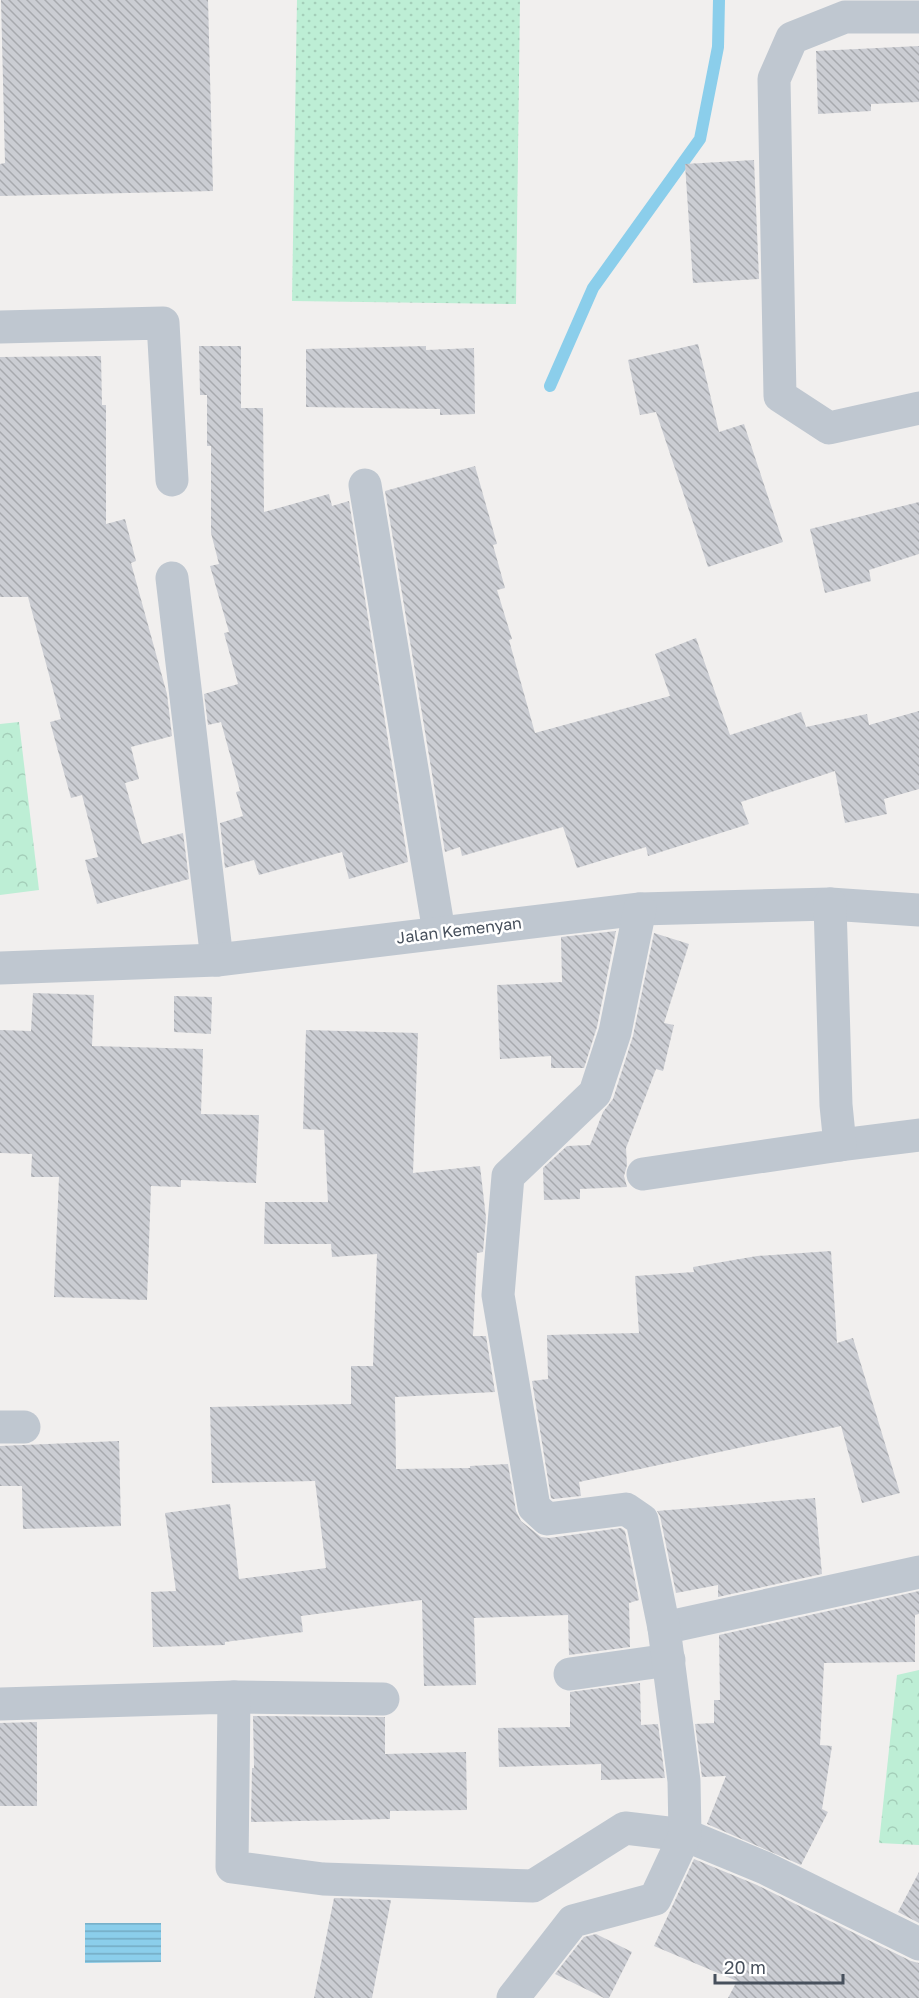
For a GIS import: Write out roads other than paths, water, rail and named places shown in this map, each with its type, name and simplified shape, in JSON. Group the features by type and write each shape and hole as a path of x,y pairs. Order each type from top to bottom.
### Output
{"street":[{"path":"919,16 844,17 792,38 774,79 780,396 829,428 919,408"},
{"path":"0,327 163,323 172,480"},
{"path":"364,485 439,932"},
{"path":"172,578 217,960"},
{"path":"830,904 836,1105 840,1145"},
{"name":"Jalan Kemenyan","path":"0,968 217,960 640,909 830,904 919,910"},
{"path":"513,1998 573,1921 655,1899 685,1835 684,1781 669,1660 642,1520 626,1509 547,1519 534,1507 498,1295 508,1176 595,1093 615,1032 640,909"},
{"path":"643,1174 919,1135"},
{"path":"664,1628 919,1572"},
{"path":"570,1674 669,1660"},
{"path":"234,1697 232,1867 323,1879 533,1886 625,1828 685,1835 765,1868 919,1944"},
{"path":"0,1704 234,1697 383,1699"}],"water":[{"path":"85,1923 161,1923 161,1962 85,1963"}],"waterway":[{"path":"550,386 593,288 700,139 718,47 719,0"}]}
